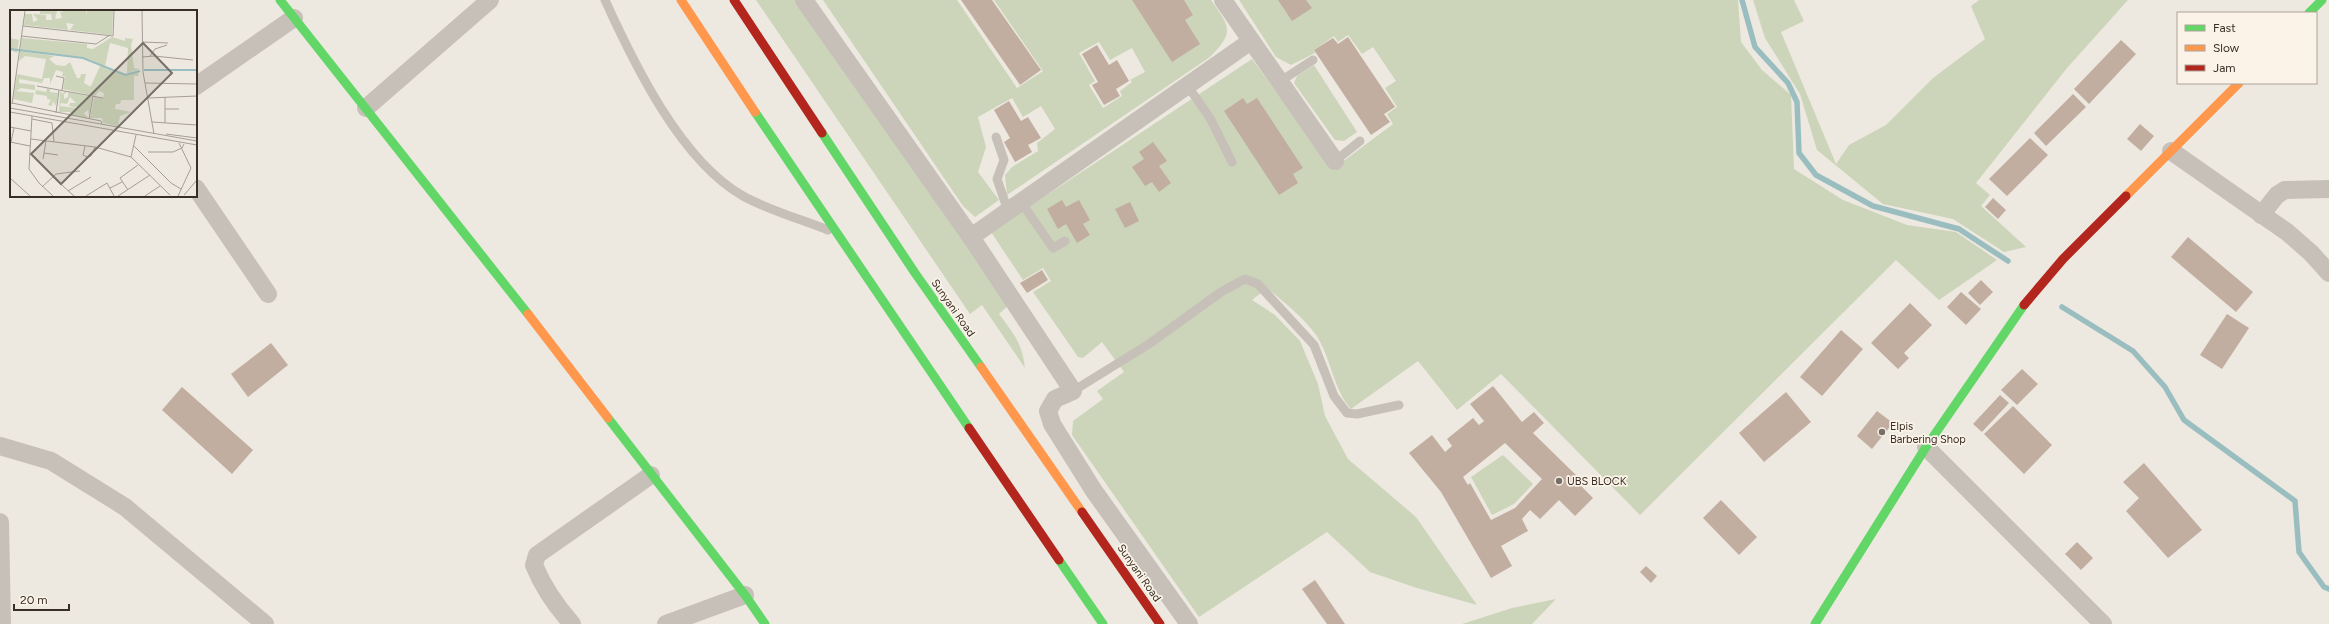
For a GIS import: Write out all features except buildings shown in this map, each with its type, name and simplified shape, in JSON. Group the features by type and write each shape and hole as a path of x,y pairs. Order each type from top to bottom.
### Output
{"street":[{"path":"280,0 548,339 651,475 745,595 765,624"},
{"path":"366,108 490,0"},
{"path":"681,0 836,233 1103,624"},
{"name":"Sunyani Road","path":"734,0 915,274 1160,624"},
{"path":"804,0 971,237 1073,391 1055,399 1048,411 1052,424 1094,491 1189,624"},
{"path":"1223,0 1335,161"},
{"path":"2309,12 2322,0"},
{"path":"197,85 294,18"},
{"path":"971,237 1251,41"},
{"path":"1815,624 1926,447 2021,309 2063,259 2237,84"},
{"path":"2171,151 2287,232 2311,253 2329,273"},
{"path":"197,189 268,294"},
{"path":"2261,215 2277,195 2284,190 2329,189"},
{"path":"0,446 51,461 125,507 265,624"},
{"path":"1926,447 2104,624"},
{"path":"572,624 556,606 539,577 534,565 537,555 651,475"},
{"path":"0,522 2,624"},
{"path":"666,624 745,595"}],"lane":[{"path":"605,0 626,45 675,128 712,174 744,197 836,233"},
{"path":"1279,82 1312,60"},
{"path":"1187,86 1210,118 1232,162"},
{"path":"996,137 1004,160 997,179 1014,206 1053,248 1065,242"},
{"path":"1335,161 1360,141"},
{"path":"1073,391 1149,344 1221,292 1245,279 1258,284 1314,345 1334,396 1347,413 1357,414 1399,405"}],"green space":[{"path":"756,0 795,0 1009,305 999,314 1009,327 1019,345 1024,359 1025,368 982,305 970,314"},
{"path":"823,0 957,0 1017,88 1043,71 994,0 1211,0 1226,23 1227,29 1223,41 1210,57 1007,195 1005,175 1012,167 1038,151 1037,143 1055,129 1041,106 1023,117 1012,98 978,117 986,147 978,172 999,200 975,217 963,206","holes":["1099,42 1110,60 1132,48 1145,72 1130,80 1132,82 1120,91 1122,96 1103,108 1089,85 1095,81 1079,53"]},
{"path":"1239,0 1738,0 1741,42 1762,70 1791,95 1794,169 1843,200 1907,225 1956,232 1997,260 1939,300 1896,260 1640,515 1501,374 1457,410 1418,361 1351,409 1340,392 1325,353 1316,335 1287,304 1267,288 1252,300 1275,315 1300,341 1318,384 1325,416 1348,459 1416,517 1477,605 1417,588 1370,572 1327,532 1199,617 1072,435 1073,421 1103,399 1097,391 1124,372 1102,342 1083,358 1078,357 1033,292 1051,281 1043,268 1023,280 991,232 1252,59 1333,169 1393,124 1387,114 1397,107 1385,88 1396,81 1373,47 1362,54 1348,35 1338,42 1334,36 1314,50 1315,53 1291,65 1276,57"},
{"path":"1753,0 1794,0 1804,21 1781,32 1836,164 1849,145 1886,125 1933,78 1985,39 1971,6 1979,0 2128,0 2067,68 1976,183 1990,195 1981,206 2026,247 2004,252 1953,219 1883,204 1817,150 1800,94 1765,38"},
{"path":"1314,65 1357,132 1344,141 1335,140 1294,83 1297,76"},
{"path":"1503,455 1533,484 1514,504 1492,515 1471,477"},
{"path":"1556,599 1532,624 1462,624 1512,608"}],"waterway":[{"path":"1742,0 1755,47 1788,83 1797,102 1799,153 1816,175 1873,206 1959,229 2008,261"},
{"path":"2062,307 2133,351 2165,387 2184,420 2295,501 2299,552 2324,587 2329,589"}],"traffic: fast":[{"path":"280,0 528,314"},
{"path":"2310,12 2322,0"},
{"path":"755,112 969,428"},
{"path":"822,133 915,273 981,367"},
{"path":"1815,624 1926,447 2024,305"},
{"path":"608,418 745,595 765,624"},
{"path":"1059,560 1103,624"}],"traffic: slow":[{"path":"681,0 755,112"},
{"path":"2126,196 2238,84"},
{"path":"528,314 608,418"},
{"path":"981,367 1082,512"}],"traffic: jam":[{"path":"734,0 822,133"},
{"path":"2024,305 2063,259 2126,196"},
{"path":"969,428 1059,560"},
{"path":"1082,512 1160,624"}],"place":[{"name":"Elpis Barbering Shop","path":"1882,432"},
{"name":"UBS BLOCK","path":"1559,481"}]}
